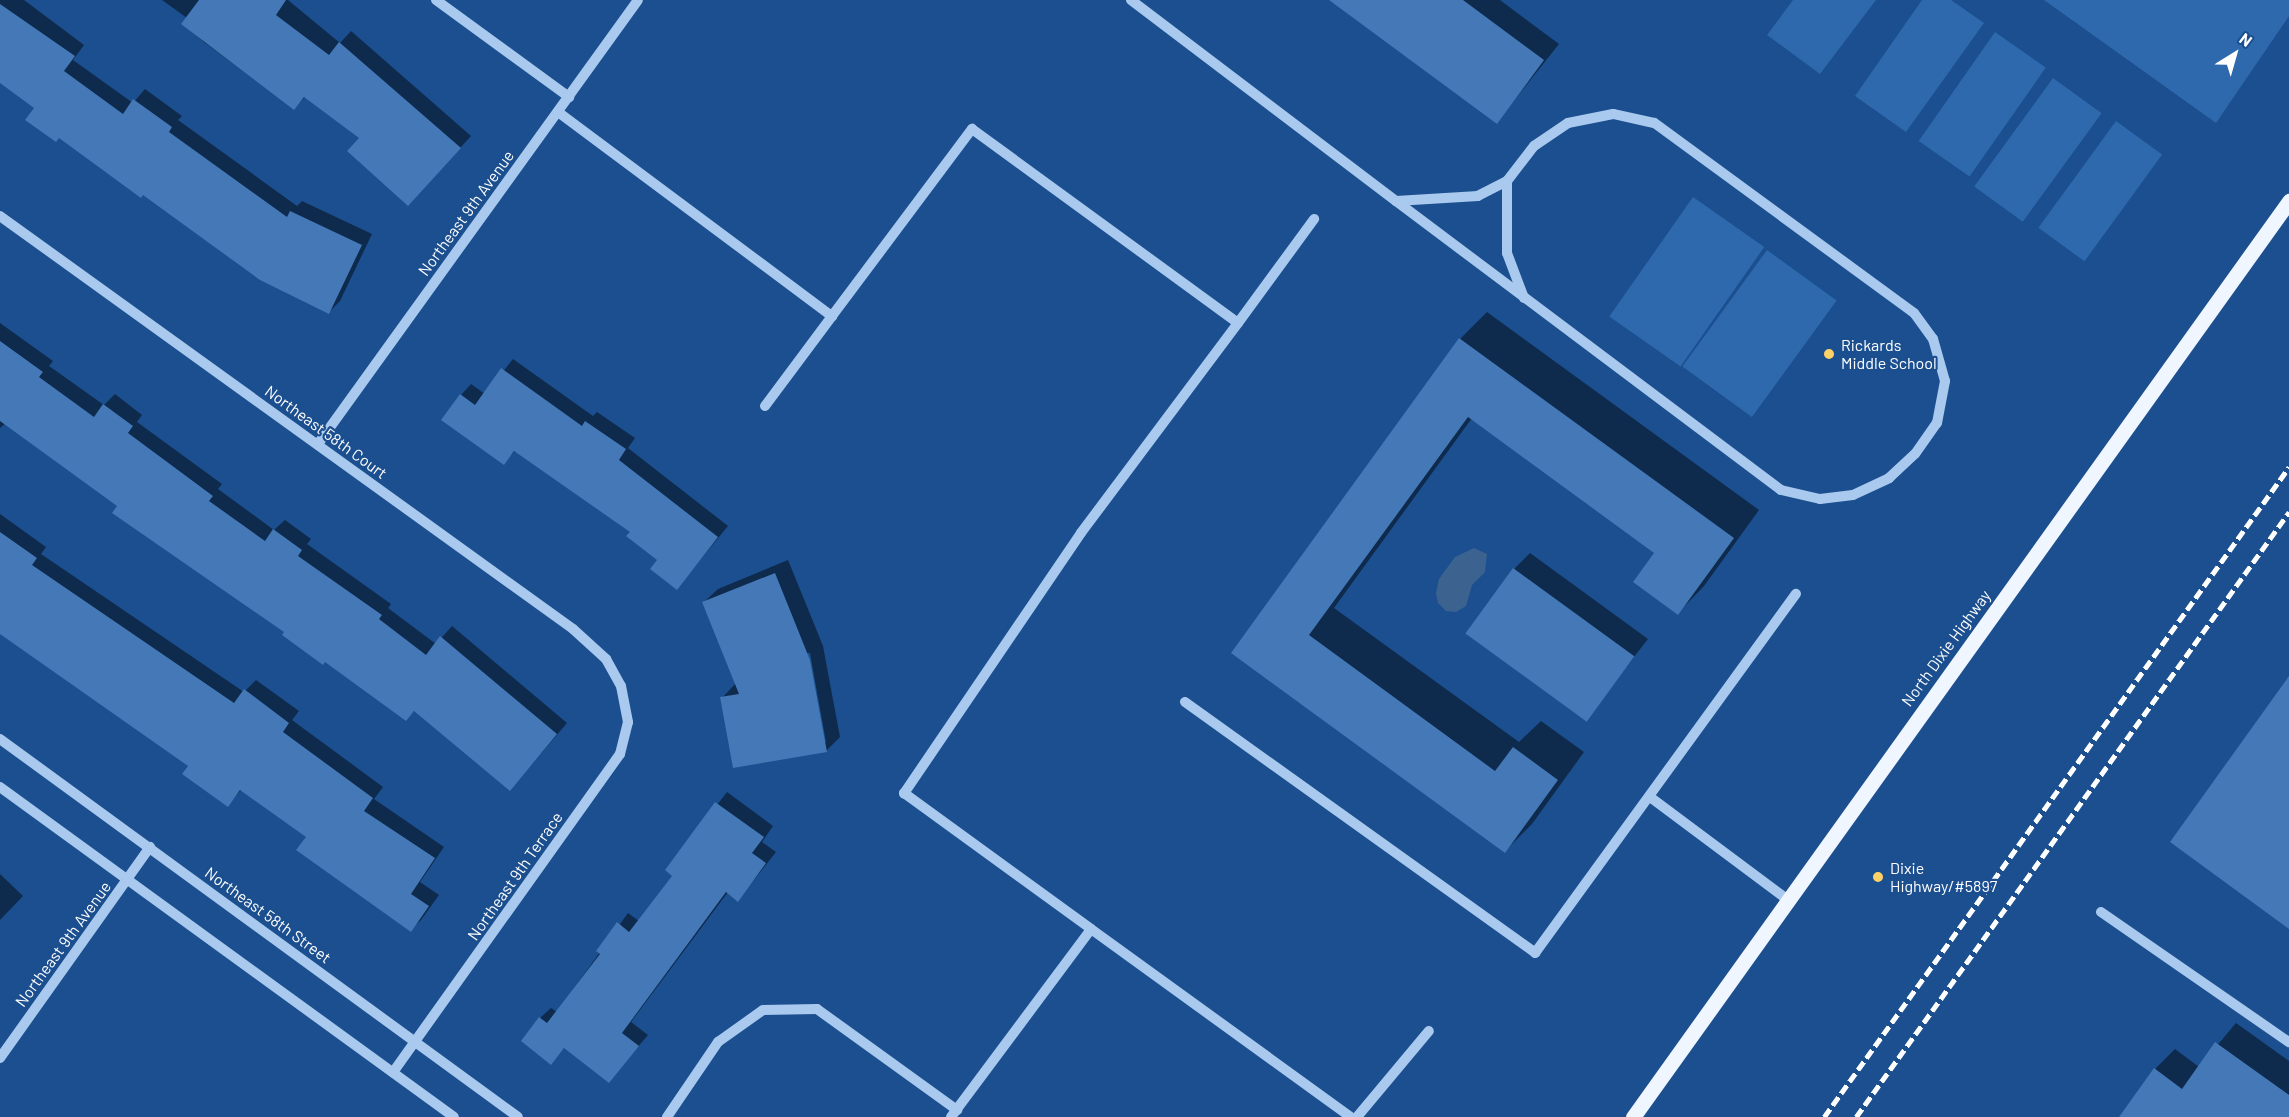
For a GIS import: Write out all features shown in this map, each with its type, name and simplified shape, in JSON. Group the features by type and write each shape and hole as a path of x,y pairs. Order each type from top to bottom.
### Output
{"main road":[{"name":"North Dixie Highway","path":"1633,1117 2289,201"}],"street":[{"path":"436,0 569,97"},
{"name":"Northeast 9th Avenue","path":"318,444 638,0"},
{"path":"1131,0 1396,201 1524,298 1780,490 1820,499 1853,495 1889,478 1915,454 1937,423 1945,381 1933,339 1914,313 1654,123 1613,114 1568,123 1534,146 1507,181 1478,196 1396,201"},
{"path":"558,112 832,316"},
{"path":"765,406 972,129 1238,323"},
{"path":"1507,181 1507,253 1524,298"},
{"name":"Northeast 58th Court","path":"0,216 573,629 606,659 621,686"},
{"path":"1314,219 1081,532 904,792 1351,1117"},
{"path":"1185,702 1535,953 1796,594"},
{"name":"Northeast 9th Terrace","path":"393,1072 620,754 628,722 621,686"},
{"name":"Northeast 58th Street","path":"0,739 518,1117"},
{"path":"0,787 454,1117"},
{"path":"1650,797 1788,900"},
{"name":"Northeast 9th Avenue","path":"0,1058 150,848"},
{"path":"2101,912 2289,1042"},
{"path":"667,1117 718,1042 763,1010 817,1008 954,1113 1091,929"},
{"path":"1357,1117 1429,1031"}],"shaded area":[{"path":"1793,0 1876,0 1820,74 1767,35"},
{"path":"1922,0 1951,0 1984,23 1906,132 1855,96"},
{"path":"2044,0 2289,0 2289,16 2216,123"},
{"path":"1995,32 2046,68 1970,177 1919,141"},
{"path":"2053,78 2102,113 2023,222 1974,186"},
{"path":"2116,121 2162,155 2085,261 2038,228"},
{"path":"1693,197 1764,247 1681,366 1609,317"},
{"path":"1767,250 1837,301 1752,417 1682,366"},
{"path":"1474,548 1487,554 1485,572 1472,585 1466,606 1456,612 1446,611 1438,603 1436,593 1439,579 1455,557"}],"building":[{"path":"199,0 286,0 276,15 329,55 339,42 461,148 408,206 347,151 359,138 304,97 294,110 181,24"},
{"path":"1329,0 1463,0 1544,60 1497,124"},
{"path":"0,4 75,56 64,71 123,114 133,99 172,127 169,132 287,217 290,211 362,245 329,314 260,280 143,195 141,198 59,138 56,142 25,120 34,108 0,83"},
{"path":"1459,338 1734,538 1678,615 1633,582 1654,553 1468,417 1309,635 1495,771 1513,747 1558,780 1505,853 1231,653"},
{"path":"0,341 43,372 39,377 94,417 103,404 133,426 128,433 213,496 209,501 265,541 273,529 302,550 298,556 382,615 379,619 426,655 440,636 557,734 510,791 414,711 406,721 325,662 323,665 282,635 284,632 112,513 117,506 0,421"},
{"path":"501,368 582,426 585,421 626,449 619,460 718,537 677,590 650,569 657,560 626,536 630,532 514,451 504,465 441,420 460,394 475,405"},
{"path":"0,532 37,558 32,565 234,703 244,689 289,723 283,732 373,798 364,811 435,858 411,894 429,906 411,932 296,850 306,837 240,790 228,807 182,774 188,766 0,634"},
{"path":"1513,568 1634,656 1587,722 1465,634"},
{"path":"775,573 810,660 827,752 733,768 720,697 739,694 702,602"},
{"path":"2289,676 2289,929 2170,842"},
{"path":"715,802 764,837 752,853 766,863 738,902 726,892 622,1033 639,1046 609,1083 564,1048 551,1065 521,1041 539,1017 547,1023 600,954 596,951 617,922 629,932 672,876 665,870"},
{"path":"2215,1042 2289,1095 2289,1117 2119,1117 2154,1068 2182,1089"}],"railway":[{"path":"1824,1117 2289,467"},
{"path":"1856,1117 2289,512"}],"place":[{"name":"Rickards Middle School","path":"1829,354"},
{"name":"Dixie Highway/#5897","path":"1878,877"}]}
